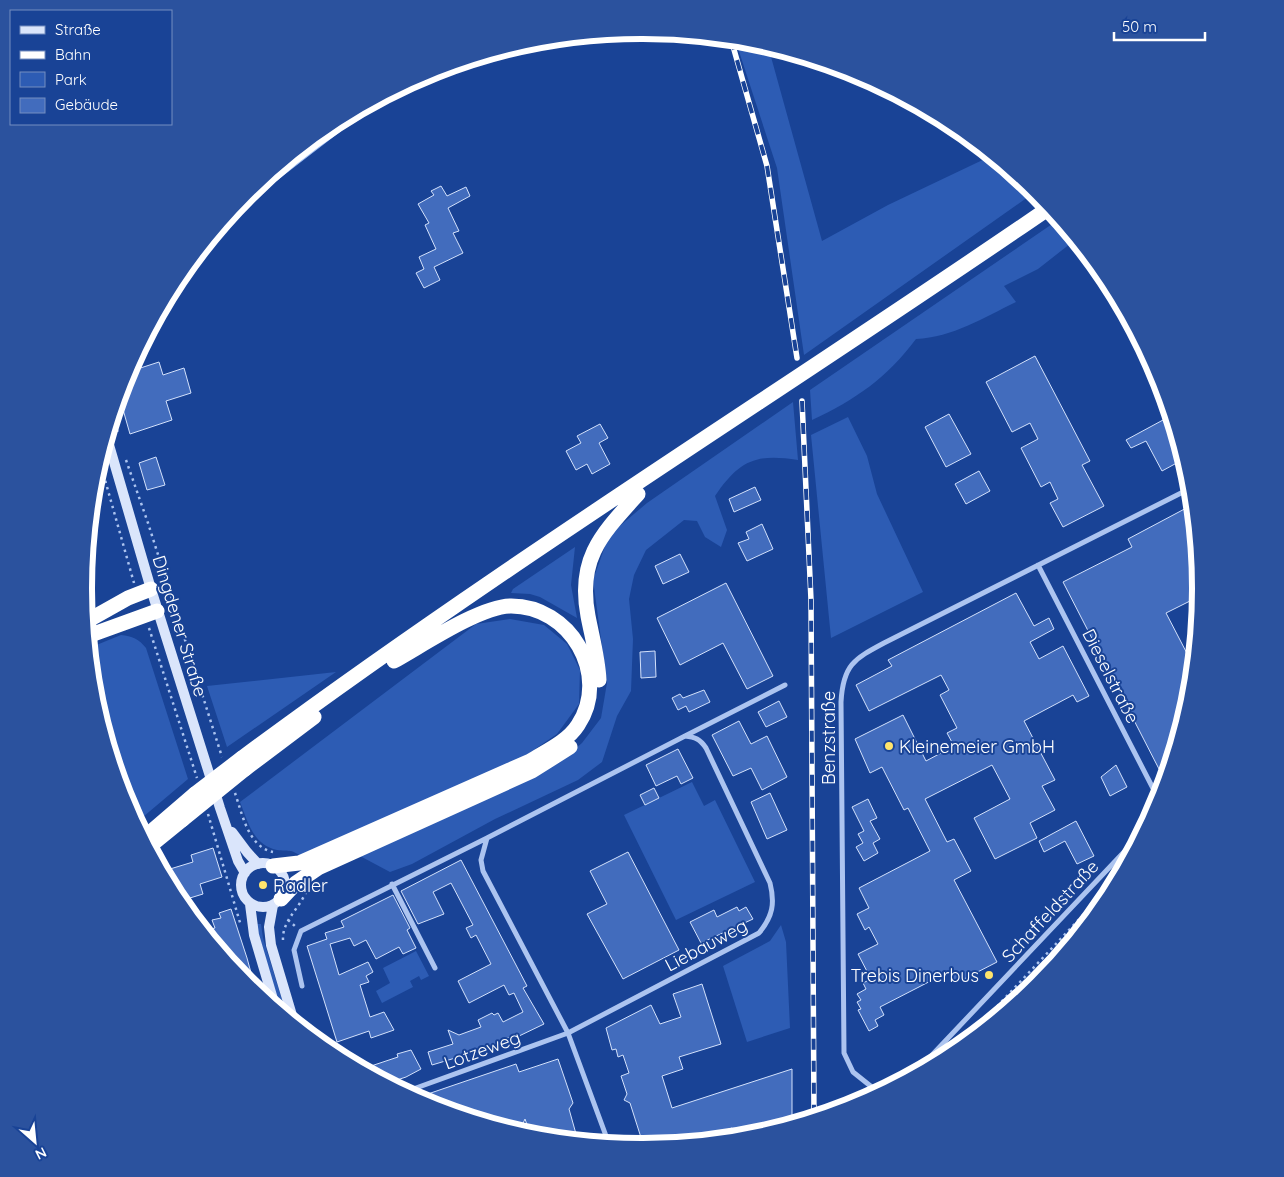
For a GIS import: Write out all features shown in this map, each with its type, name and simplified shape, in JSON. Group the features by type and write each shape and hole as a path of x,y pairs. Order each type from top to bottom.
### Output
{"highway":[{"path":"154,841 197,790 244,764 373,663 635,484 765,400 1042,212"},
{"path":"149,833 244,764 638,494 765,400"},
{"path":"277,902 304,876 532,772 556,758 573,744 590,721 598,698 598,667 584,591 588,562 604,531 638,494"},
{"path":"93,618 144,592"},
{"path":"269,861 299,862 530,761 555,746 578,726 588,700 590,682 588,665 574,636 554,619 530,608 510,606 480,614 394,661"},
{"path":"94,634 151,613"},
{"path":"146,826 179,810"}],"main road":[{"name":"Dingdener Straße","path":"110,450 144,592 226,822 238,861 245,873 241,887 245,898 250,904 254,935 271,994"},
{"name":"Dingdener Straße","path":"226,822 246,852 269,861 279,870 285,884 269,927 271,945 297,1016"},
{"path":"245,873 269,861"},
{"path":"250,904 265,908 277,902"}],"street":[{"name":"Benzstraße","path":"872,1087 853,1072 844,1052 842,683 848,667 860,656 1183,492"},
{"name":"Dieselstraße","path":"1038,565 1154,790"},
{"path":"302,986 294,950 301,931 785,685"},
{"name":"Liebauweg","path":"568,1033 759,933 772,912 774,899 770,882 706,748 701,740 684,736"},
{"path":"487,838 481,860 483,871 568,1033 606,1137"},
{"name":"Schaffeldstraße","path":"931,1056 1124,852"},
{"path":"392,884 436,968"},
{"name":"Lotzeweg","path":"414,1089 568,1033"}],"path":[{"path":"116,428 118,434"},
{"path":"123,451 148,523 223,761"},
{"path":"104,475 144,592"},
{"path":"151,613 197,790"},
{"path":"233,789 245,824 269,861"},
{"path":"208,813 242,930"},
{"path":"283,943 282,930 297,910 307,890 308,884 304,876"},
{"path":"986,1017 1087,911"}],"green space":[{"path":"738,47 770,54 822,241 888,205 985,159 1028,197 804,355 777,168"},
{"path":"1053,224 1070,244 1038,269 1004,286 1016,302 955,331 943,335 916,339 894,365 869,387 812,420 810,390"},
{"path":"793,402 798,460 770,458 749,462 740,467 724,484 715,496 727,530 721,547 705,537 697,521 684,520 646,550 634,575 629,599 633,639 631,691 617,716 602,762 578,780 495,819 412,864 390,872 360,856 559,763 582,743 601,718 607,683 593,580 609,535 647,503"},
{"path":"848,417 867,456 877,494 923,592 831,638 811,435"},
{"path":"575,547 571,585 577,618 540,597 530,594 511,593 513,589"},
{"path":"510,619 544,625 567,644 580,670 579,704 557,734 516,762 302,857 292,851 277,850 269,847 257,838 252,832 240,802 476,624"},
{"path":"121,635 135,638 146,648 188,779 142,817 121,765 111,731 103,696 95,645"},
{"path":"336,672 227,747 207,686"},
{"path":"692,782 704,806 715,800 755,882 676,920 624,815"},
{"path":"256,924 261,924 263,938 284,1005 277,999"},
{"path":"781,925 786,942 790,1028 747,1042 723,966 770,941"},
{"path":"416,951 429,976 421,980 419,976 410,981 413,987 382,1003 376,991 390,983 383,968"}],"building":[{"path":"441,186 447,196 466,187 470,196 448,208 459,231 453,233 463,253 434,267 440,280 424,288 416,273 424,269 419,257 436,249 425,225 429,223 418,204 434,195 431,191"},
{"path":"1035,356 1090,461 1082,465 1104,506 1063,527 1050,503 1058,499 1050,482 1041,487 1021,448 1038,439 1030,423 1012,432 986,382"},
{"path":"159,362 163,375 184,368 191,393 166,401 172,420 130,434 123,408 138,369"},
{"path":"949,414 971,454 946,467 925,427"},
{"path":"1163,420 1168,430 1177,463 1162,471 1146,441 1131,448 1126,440"},
{"path":"600,424 608,438 599,443 610,464 592,474 587,464 576,470 566,451 581,443 577,436"},
{"path":"156,457 165,485 147,490 139,463"},
{"path":"979,471 990,491 966,504 955,484"},
{"path":"755,487 761,500 734,512 729,499"},
{"path":"1186,508 1191,553 1192,600 1166,613 1188,655 1173,731 1163,765 1159,769 1063,582 1132,547 1128,539"},
{"path":"762,524 773,549 747,561 738,543 749,539 746,532"},
{"path":"680,554 689,572 663,584 655,566"},
{"path":"726,583 773,676 747,689 723,643 680,665 657,618"},
{"path":"1016,593 1034,626 1049,618 1054,629 1030,642 1039,659 1063,646 1089,696 1077,702 1073,695 1024,721 1055,780 1042,786 1055,810 1030,823 1037,838 995,859 974,818 1010,799 992,765 925,799 947,842 954,839 971,871 954,880 997,962 964,979 963,977 955,981 950,971 880,1007 884,1015 875,1020 878,1026 869,1031 858,1010 861,1009 857,1002 861,1000 857,994 866,989 863,983 871,979 858,954 878,944 869,927 865,930 857,914 869,908 859,888 930,851 908,808 904,810 882,767 870,773 855,739 903,715 926,761 954,746 947,733 957,728 940,695 949,690 941,675 869,711 856,685 892,666 888,660"},
{"path":"655,651 656,677 641,678 640,652"},
{"path":"704,690 710,702 689,712 686,706 678,710 672,698 680,694 683,698"},
{"path":"779,701 787,717 766,727 758,712"},
{"path":"739,721 751,744 767,736 787,777 762,790 751,768 733,776 712,735"},
{"path":"678,749 693,778 681,784 677,776 656,786 646,765"},
{"path":"1116,765 1127,787 1110,796 1101,777"},
{"path":"654,788 659,798 645,805 640,795"},
{"path":"770,793 787,830 767,839 751,802"},
{"path":"868,799 877,818 870,821 880,839 873,843 878,853 864,861 856,847 863,843 858,834 864,831 852,807"},
{"path":"1076,821 1094,856 1077,864 1065,841 1044,852 1039,841"},
{"path":"213,848 222,877 200,884 203,894 188,898 170,869 193,862 191,855"},
{"path":"628,852 679,950 623,979 587,914 607,904 590,871"},
{"path":"461,860 527,986 523,988 544,1024 517,1037 516,1034 485,1049 432,1065 428,1052 453,1044 448,1030 459,1035 481,1027 478,1020 492,1013 494,1015 498,1013 503,1022 523,1012 514,993 509,995 504,985 469,1003 458,981 491,964 476,935 471,938 466,928 473,925 451,883 433,892 444,914 418,924 401,891"},
{"path":"393,895 410,928 407,930 416,948 403,954 399,947 376,959 366,940 354,946 350,938 330,944 339,975 368,962 373,972 366,976 369,982 360,985 370,1017 384,1012 394,1030 371,1038 369,1031 337,1042 307,946 327,939 325,933 344,927 341,921"},
{"path":"737,907 739,911 746,907 753,919 701,943 690,922 714,910 717,917"},
{"path":"231,909 252,976 211,929 215,928 212,920 221,918 219,913"},
{"path":"702,984 721,1044 679,1057 683,1069 662,1076 672,1108 792,1069 792,1117 749,1128 733,1131 732,1128 713,1134 641,1138 630,1103 624,1100 627,1094 621,1076 629,1073 623,1055 618,1057 616,1049 612,1050 606,1028 651,1005 660,1024 681,1017 673,994"},
{"path":"411,1050 421,1069 396,1080 370,1066 398,1057 397,1054"},
{"path":"558,1059 573,1103 569,1109 576,1135 528,1126 525,1119 522,1125 500,1120 427,1094 516,1064 519,1072"}],"waterway":[{"path":"276,179 342,128"}],"railway":[{"path":"733,46 767,166 797,358"},
{"path":"802,401 811,600 814,1111"}],"place":[{"name":"Kleinemeier GmbH","path":"889,746"},
{"name":"Radler","path":"263,885"},
{"name":"Trebis Dinerbus","path":"989,975"}]}
